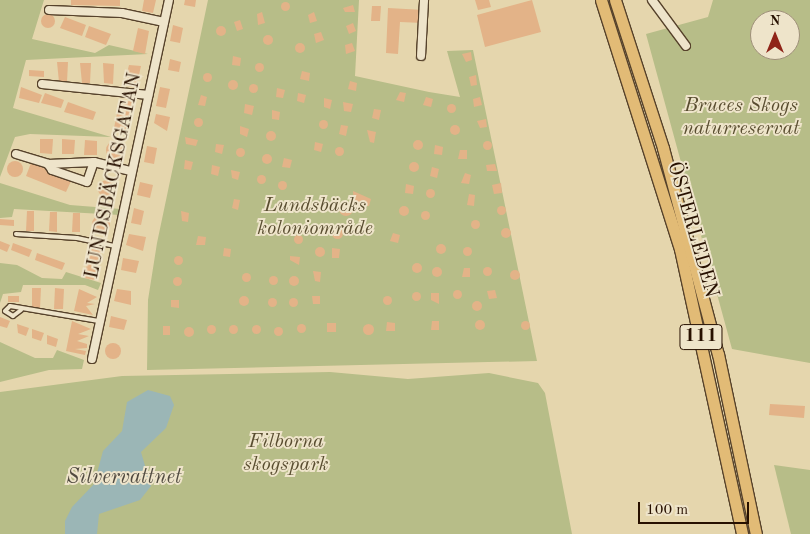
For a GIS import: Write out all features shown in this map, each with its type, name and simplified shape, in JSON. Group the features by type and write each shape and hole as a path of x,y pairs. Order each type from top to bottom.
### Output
{"main road":[{"path":"594,0 630,86"},
{"name":"ÖSTERLEDEN","path":"600,0 630,86 680,249 741,531"},
{"name":"ÖSTERLEDEN","path":"615,0 635,59 715,344 757,534"},
{"path":"623,0 635,59"}],"street":[{"name":"LUNDSBÄCKSGATAN","path":"92,359 169,0"},
{"path":"421,56 424,0"},
{"path":"652,0 686,46"},
{"path":"49,10 122,13 164,22"},
{"path":"42,84 148,95"},
{"path":"16,154 48,164 94,162 132,171"},
{"path":"48,164 52,170 87,182 94,162"}],"lane":[{"path":"16,234 77,238 116,246"},
{"path":"21,310 99,321"}],"green space":[{"path":"0,0 44,0 32,39 95,53 109,45 148,54 26,60 13,108 111,137 30,134 15,137 0,177"},
{"name":"Lundsbäcks koloniområde","path":"208,0 359,0 355,76 429,92 460,97 447,51 473,50 537,361 147,370 148,300 157,243"},
{"name":"Bruces Skogs naturreservat","path":"713,0 810,0 810,363 732,349 646,34 708,17"},
{"path":"0,183 70,205 121,209 120,215 14,209 12,217 0,218"},
{"path":"0,263 17,265 42,278 62,279 66,272 101,283 98,290 85,285 23,285 21,292 3,294 0,303"},
{"path":"0,342 35,358 53,358 57,350 84,360 82,369 49,370 0,382"},
{"name":"Filborna skogspark","path":"330,372 408,379 489,373 538,383 545,393 572,534 0,534 0,392 122,376"},
{"path":"774,465 810,470 810,534 791,534"}],"water":[{"name":"Silvervattnet","path":"148,390 170,396 174,405 166,428 141,452 151,486 140,500 99,514 97,534 65,534 65,521 72,507 94,484 103,451 122,431 127,402"}],"building":[{"path":"71,0 120,0 120,6 71,5"},
{"path":"144,0 156,0 153,13 142,11"},
{"path":"185,0 196,0 195,7 184,5"},
{"path":"475,0 489,0 491,7 478,10"},
{"path":"532,0 541,32 485,47 477,15"},
{"path":"285,1 290,6 285,11 280,6"},
{"path":"353,5 355,12 345,12 343,8"},
{"path":"372,6 381,6 380,21 371,21"},
{"path":"388,8 424,10 423,23 400,22 398,54 386,53"},
{"path":"262,12 265,23 258,25 257,14"},
{"path":"314,12 317,21 310,23 308,15"},
{"path":"45,14 51,14 55,21 51,28 45,28 41,24 41,18"},
{"path":"65,17 86,25 82,36 60,28"},
{"path":"240,20 243,29 237,31 234,22"},
{"path":"353,23 356,31 349,34 346,26"},
{"path":"173,25 183,28 180,43 170,41"},
{"path":"89,26 111,34 106,45 85,37"},
{"path":"221,26 226,31 221,36 216,31"},
{"path":"138,28 149,31 145,54 133,51"},
{"path":"321,32 324,40 316,43 314,34"},
{"path":"268,35 273,40 268,45 263,40"},
{"path":"298,43 302,43 305,48 304,52 298,53 295,50 295,46"},
{"path":"352,43 355,51 346,54 345,45"},
{"path":"471,52 472,60 466,62 462,54"},
{"path":"233,56 241,58 240,66 232,65"},
{"path":"170,59 181,62 179,72 168,70"},
{"path":"57,62 68,62 67,82 59,82"},
{"path":"259,62 264,67 259,72 254,67"},
{"path":"80,63 91,63 90,83 82,83"},
{"path":"103,63 114,64 113,84 104,83"},
{"path":"129,65 141,66 136,88 124,85"},
{"path":"29,70 44,71 44,77 29,76"},
{"path":"302,71 310,73 309,81 300,79"},
{"path":"207,72 212,77 207,82 202,77"},
{"path":"476,75 477,85 471,86 469,77"},
{"path":"233,80 238,85 233,90 228,85"},
{"path":"350,81 357,83 356,91 348,89"},
{"path":"253,83 258,88 253,93 248,88"},
{"path":"21,87 42,95 39,103 19,98"},
{"path":"160,87 170,89 166,108 156,106"},
{"path":"277,88 285,90 283,98 276,97"},
{"path":"400,92 406,93 404,102 396,100"},
{"path":"45,93 64,100 61,108 41,103"},
{"path":"298,93 306,95 304,103 297,101"},
{"path":"201,95 207,97 205,106 198,105"},
{"path":"426,97 433,99 431,107 423,105"},
{"path":"480,97 482,105 474,107 473,99"},
{"path":"324,98 332,100 330,109 324,107"},
{"path":"120,99 134,102 125,132 114,128"},
{"path":"68,102 96,112 93,120 64,112"},
{"path":"343,102 353,104 351,112 344,111"},
{"path":"245,104 254,106 252,115 244,113"},
{"path":"451,104 455,108 451,112 447,108"},
{"path":"374,109 381,110 379,120 372,118"},
{"path":"272,110 280,112 279,120 272,119"},
{"path":"156,114 170,117 167,131 154,123"},
{"path":"198,117 203,122 198,127 193,122"},
{"path":"323,119 328,124 323,129 318,124"},
{"path":"486,119 487,127 480,128 477,121"},
{"path":"341,125 348,126 346,136 339,134"},
{"path":"453,125 457,125 460,130 459,134 453,135 450,132 450,128"},
{"path":"240,126 249,129 247,137 240,134"},
{"path":"367,130 376,132 374,143 370,142"},
{"path":"269,131 273,131 276,136 273,141 269,141 266,138 266,134"},
{"path":"185,137 198,140 196,146 186,144"},
{"path":"40,139 53,139 52,154 40,153"},
{"path":"62,139 75,140 74,154 62,154"},
{"path":"85,140 97,141 97,155 84,155"},
{"path":"418,140 423,145 418,150 413,145"},
{"path":"115,141 123,146 124,150 119,158 115,159 107,154 106,150 111,142"},
{"path":"487,141 491,145 487,149 483,145"},
{"path":"315,142 323,144 321,152 314,150"},
{"path":"216,144 224,145 222,154 215,152"},
{"path":"435,145 443,147 442,155 434,154"},
{"path":"147,146 157,148 154,164 144,162"},
{"path":"339,146 344,151 339,156 334,151"},
{"path":"240,147 245,152 240,157 235,152"},
{"path":"460,150 467,150 467,159 458,159"},
{"path":"267,154 272,159 267,164 262,159"},
{"path":"284,158 292,160 290,168 282,167"},
{"path":"185,160 193,162 191,170 184,169"},
{"path":"15,161 21,163 23,169 21,175 15,177 9,175 7,169 9,163"},
{"path":"412,162 416,162 419,167 418,171 412,172 409,169 409,165"},
{"path":"31,163 72,179 66,192 26,176"},
{"path":"495,164 497,171 487,171 486,165"},
{"path":"212,165 220,167 218,176 211,174"},
{"path":"432,167 439,169 437,178 430,176"},
{"path":"231,170 240,172 238,180 232,178"},
{"path":"465,173 471,175 469,184 461,183"},
{"path":"261,174 266,179 261,184 256,179"},
{"path":"107,180 113,183 116,189 113,195 107,198 101,195 98,189 101,183"},
{"path":"282,180 287,185 282,190 277,185"},
{"path":"140,182 153,185 150,198 137,195"},
{"path":"501,183 502,193 494,194 492,185"},
{"path":"406,184 414,186 413,194 405,193"},
{"path":"430,188 435,193 430,198 425,193"},
{"path":"353,191 371,199 369,206 354,207"},
{"path":"469,194 475,195 474,206 467,205"},
{"path":"234,199 240,200 238,210 232,208"},
{"path":"346,202 351,204 353,209 351,214 346,216 341,214 339,209 341,204"},
{"path":"404,206 409,211 404,216 399,211"},
{"path":"501,206 505,210 501,214 497,210"},
{"path":"134,208 144,211 141,225 131,223"},
{"path":"425,210 430,215 425,220 420,215"},
{"path":"27,211 34,211 34,231 26,231"},
{"path":"181,211 189,213 188,222 182,221"},
{"path":"50,212 57,212 57,232 49,231"},
{"path":"73,213 80,213 80,232 72,232"},
{"path":"101,215 107,218 110,224 107,230 101,233 95,230 92,224 95,218"},
{"path":"0,219 14,220 14,226 0,225"},
{"path":"475,219 480,224 475,229 470,224"},
{"path":"321,224 328,225 327,234 320,233"},
{"path":"335,228 339,228 342,233 341,237 335,238 332,235 332,231"},
{"path":"506,228 511,233 506,238 501,233"},
{"path":"393,233 400,235 398,243 390,241"},
{"path":"129,234 146,237 143,251 126,245"},
{"path":"298,234 303,239 298,244 293,239"},
{"path":"198,236 206,237 205,245 196,245"},
{"path":"0,241 10,245 7,252 0,249"},
{"path":"13,243 32,250 29,257 11,250"},
{"path":"441,244 446,249 441,254 436,249"},
{"path":"91,245 102,248 95,280 84,278"},
{"path":"467,246 472,251 467,256 462,251"},
{"path":"320,247 325,252 320,257 315,252"},
{"path":"224,248 231,249 230,257 223,256"},
{"path":"332,248 340,249 339,258 332,258"},
{"path":"37,253 65,263 62,270 35,260"},
{"path":"178,255 183,260 178,265 173,260"},
{"path":"290,256 300,257 299,265 290,260"},
{"path":"123,258 139,261 136,273 121,270"},
{"path":"417,263 422,268 417,273 412,268"},
{"path":"487,266 492,271 487,276 482,271"},
{"path":"435,267 439,267 442,272 441,276 435,277 432,274 432,270"},
{"path":"464,268 470,268 470,277 462,277"},
{"path":"515,270 520,275 515,280 510,275"},
{"path":"313,271 321,272 320,282 315,281"},
{"path":"246,273 250,277 246,281 242,277"},
{"path":"273,275 278,280 273,285 268,280"},
{"path":"177,276 182,281 177,286 172,281"},
{"path":"294,276 299,281 294,286 289,281"},
{"path":"32,288 41,288 40,309 32,308"},
{"path":"55,288 64,289 63,309 54,309"},
{"path":"79,289 97,297 87,303 95,304 86,306 93,315 74,311"},
{"path":"117,289 131,291 131,305 114,301"},
{"path":"457,289 462,294 457,299 452,294"},
{"path":"495,290 497,298 489,299 487,291"},
{"path":"416,291 421,296 416,301 411,296"},
{"path":"431,293 439,293 439,304 431,300"},
{"path":"387,295 392,300 387,305 382,300"},
{"path":"8,296 19,296 19,302 8,302"},
{"path":"242,296 246,296 249,301 248,305 242,306 239,303 239,299"},
{"path":"312,296 320,296 320,304 313,304"},
{"path":"272,297 277,302 272,307 267,302"},
{"path":"293,297 298,302 293,307 288,302"},
{"path":"171,300 179,300 179,308 171,307"},
{"path":"475,301 479,301 482,306 479,311 475,311 472,308 472,304"},
{"path":"111,316 127,320 124,330 109,327"},
{"path":"0,317 10,321 7,328 0,326"},
{"path":"480,320 485,325 480,330 475,325"},
{"path":"525,320 530,325 525,330 520,325"},
{"path":"72,321 91,329 78,334 89,336 77,341 87,344 87,348 75,349 86,351 85,355 66,351"},
{"path":"432,321 439,321 439,330 431,330"},
{"path":"387,322 395,323 395,331 386,331"},
{"path":"301,323 306,328 301,333 296,328"},
{"path":"327,323 336,323 336,332 327,332"},
{"path":"368,323 374,329 368,335 362,329"},
{"path":"17,324 29,328 26,336 18,333"},
{"path":"211,324 216,329 211,334 206,329"},
{"path":"233,324 238,329 233,334 228,329"},
{"path":"256,324 261,329 256,334 251,329"},
{"path":"163,326 170,326 170,335 163,335"},
{"path":"278,326 283,331 278,336 273,331"},
{"path":"189,327 194,332 189,337 184,332"},
{"path":"32,329 44,333 41,341 32,338"},
{"path":"47,335 58,339 56,347 47,344"},
{"path":"110,343 116,343 121,348 119,357 110,359 105,354 105,348"},
{"path":"770,404 805,406 804,418 769,415"}]}
